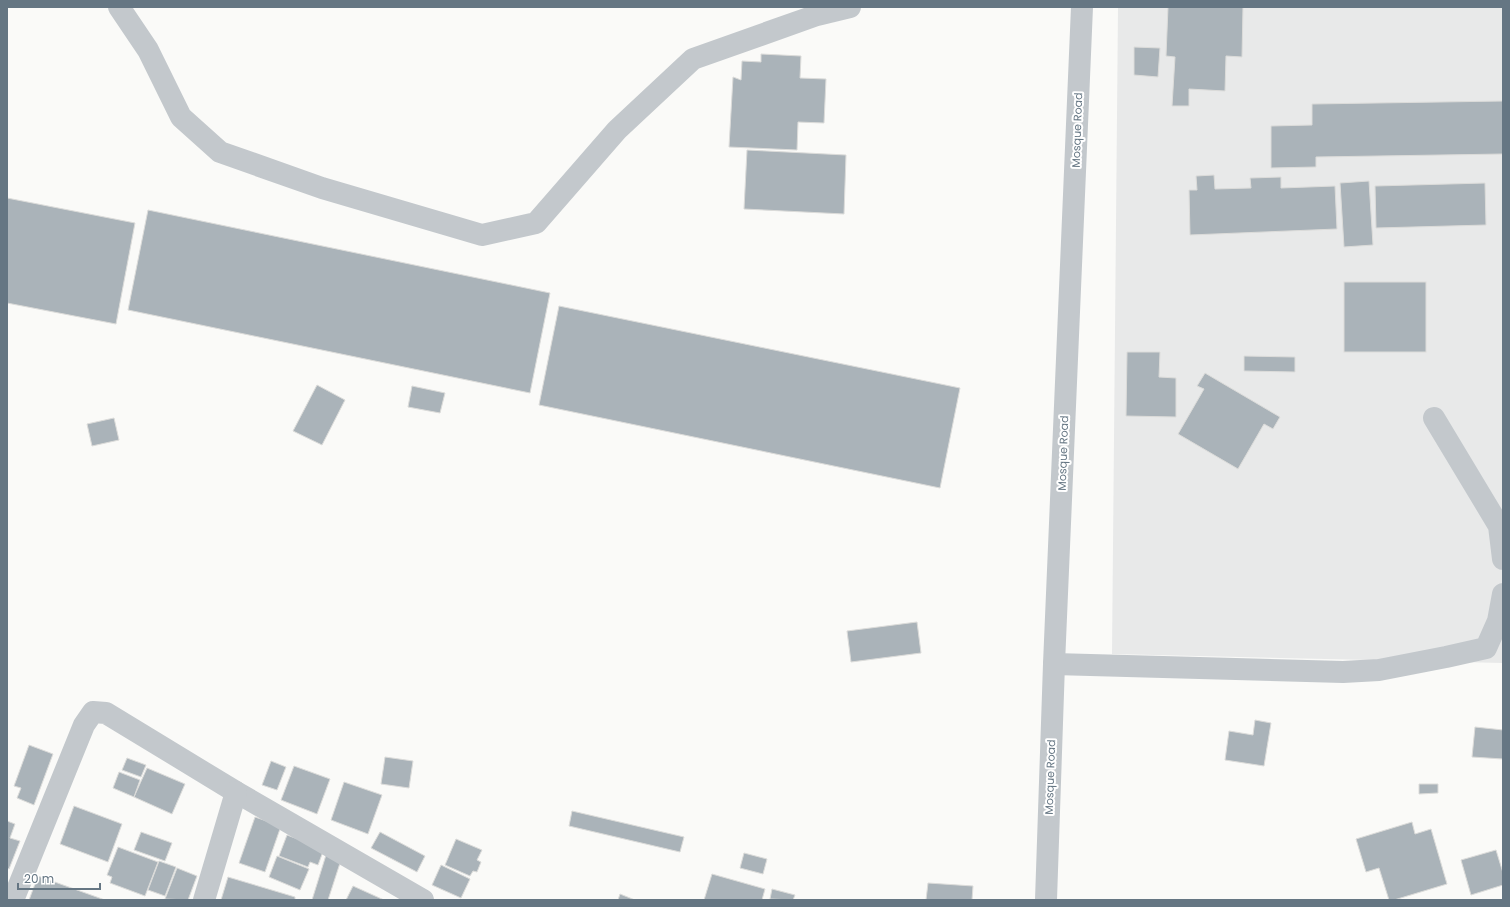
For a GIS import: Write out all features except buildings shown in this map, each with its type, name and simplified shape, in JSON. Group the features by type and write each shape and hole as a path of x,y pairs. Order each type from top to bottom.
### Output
{"street":[{"path":"119,7 148,50 181,117 220,152 322,188 482,235 536,224 617,130 693,59 817,15 850,7"},
{"name":"Mosque Road","path":"1046,900 1054,664 1082,7"},
{"path":"1434,418 1501,526 1503,558"},
{"path":"1054,664 1343,672 1379,670 1486,648 1498,621 1503,594"},
{"path":"13,900 84,725 94,712 106,712 236,792 423,900"},
{"path":"204,900 236,792"}],"shaded area":[{"path":"1118,7 1503,7 1503,663 1112,654"}]}
